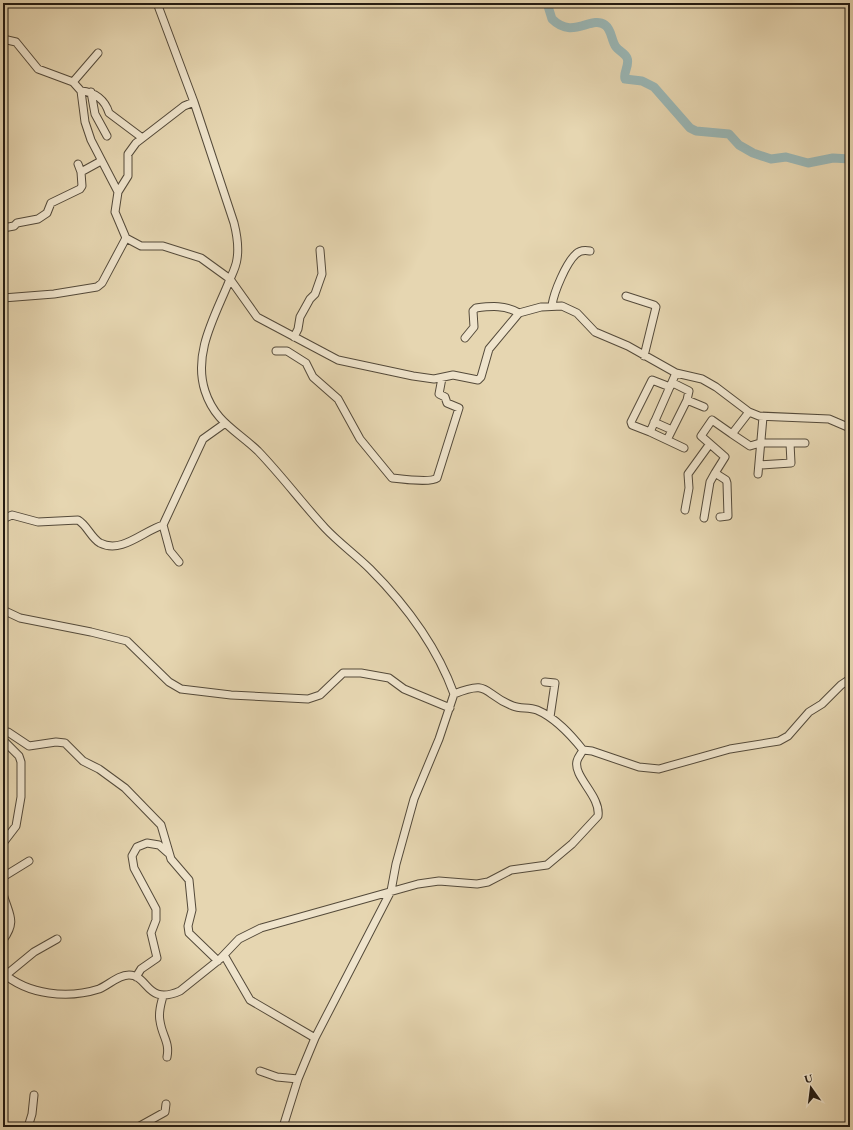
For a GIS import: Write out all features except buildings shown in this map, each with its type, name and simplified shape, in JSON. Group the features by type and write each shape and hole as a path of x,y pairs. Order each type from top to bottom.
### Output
{"street":[{"path":"157,3 189,104 226,197 238,239 236,264 201,355 201,375 209,400 224,424 257,450 326,529 368,568 395,596 421,632 444,670 454,694 450,708 414,800 396,864 391,891 315,1038 298,1080 283,1127"},
{"path":"3,39 16,42 38,69 73,82 81,91 85,124 101,161 118,192"},
{"path":"73,82 98,53"},
{"path":"81,91 91,92 105,104 109,113 141,137"},
{"path":"91,92 95,114 108,136"},
{"path":"189,104 141,137 128,154 129,174 118,192 115,212 126,238 141,246 163,246 196,256 209,263 230,279 254,315 338,360 434,379 453,376 476,380 480,379 489,349 519,313 552,305 575,311 593,330 628,346 676,373 702,378 749,412 763,417 830,419 850,428"},
{"path":"81,172 101,161"},
{"path":"3,228 14,226 17,223 38,219 47,213 48,206 53,201 80,189 82,186 81,172 78,164"},
{"path":"3,298 54,294 98,287 102,283 126,238"},
{"path":"294,337 298,329 299,319 310,299 315,294 323,271 320,250"},
{"path":"552,305 555,290 574,256 581,251 590,251"},
{"path":"626,296 654,305 656,308 644,356"},
{"path":"465,338 474,327 473,311 476,308 500,306 507,307 519,313"},
{"path":"276,351 287,351 302,360 307,365 312,377 338,399 360,439 392,478 435,480 437,478 459,408 447,403 445,397 439,394 442,378"},
{"path":"650,432 676,373"},
{"path":"667,440 687,400 689,391 652,380 631,422 633,426 650,432 667,440 684,448"},
{"path":"687,400 704,408"},
{"path":"732,434 749,412"},
{"path":"758,474 760,465 760,443 763,417"},
{"path":"704,518 710,482 725,457 701,437 711,420 750,446 760,443 805,443"},
{"path":"654,422 672,430"},
{"path":"179,562 170,551 163,525 203,439 224,424"},
{"path":"760,465 791,463 790,443"},
{"path":"685,510 689,488 688,474 709,445"},
{"path":"715,473 726,480 727,484 728,516 720,517"},
{"path":"3,519 12,516 38,522 78,520 96,540 111,545 129,542 152,528 163,525"},
{"path":"3,610 20,618 127,641 177,688 231,695 308,699 320,695 343,673 361,673 389,678 404,689 450,708"},
{"path":"454,694 474,687 481,687 512,706 537,710 550,717 570,733 583,750 592,751 639,767 659,769 730,749 779,741 788,736 809,712 822,704 841,685 850,679"},
{"path":"545,682 555,684 550,717"},
{"path":"3,732 8,732 29,746 62,742 87,764 107,773 125,788 161,825 169,854"},
{"path":"3,740 19,756 21,762 21,797 16,826 3,843"},
{"path":"57,939 34,952 4,974 11,980 34,990 66,993 99,988 124,976 130,975 136,977 151,991 163,996 180,991 218,961 239,939 252,931 391,891 439,880 483,884 505,871 542,867 552,862 598,816 595,797 576,765 583,750"},
{"path":"136,977 141,969 157,958 151,934 156,914 152,900 134,868 132,856 137,847 153,843 159,845 169,854 189,880 192,910 188,926 189,933 218,961"},
{"path":"3,877 29,861"},
{"path":"3,894 4,904 12,927 3,940"},
{"path":"224,955 247,995 253,1002 315,1038"},
{"path":"163,996 159,1020 162,1034 168,1044 167,1057"},
{"path":"260,1071 277,1077 298,1080"},
{"path":"28,1127 32,1114 34,1095"},
{"path":"138,1127 163,1114 166,1111 166,1104"}],"waterway":[{"path":"547,3 552,19 560,25 567,27 594,23 605,25 609,30 616,47 627,58 628,63 625,79 642,81 654,87 690,128 696,131 729,134 739,145 753,153 771,159 786,157 808,163 833,158 850,159"}]}
